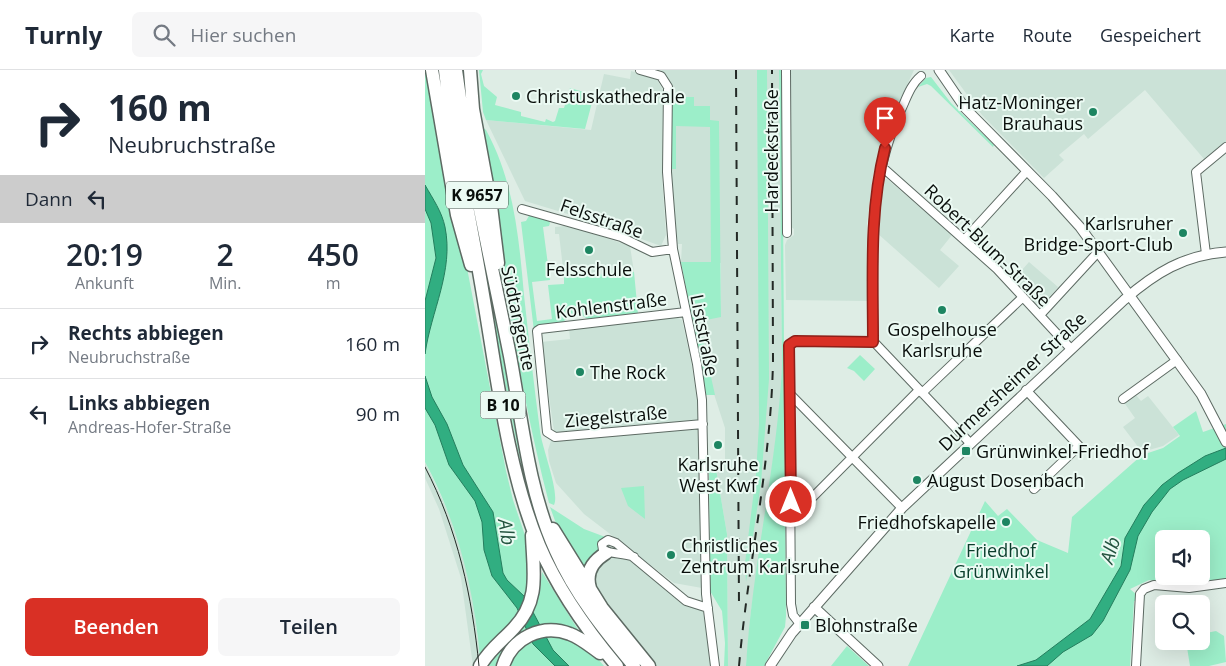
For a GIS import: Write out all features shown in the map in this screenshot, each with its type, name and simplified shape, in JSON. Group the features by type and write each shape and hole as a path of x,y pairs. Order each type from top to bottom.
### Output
{"highway":[{"name":"B 10","path":"432,70 457,215 471,265 482,285"},
{"name":"Südtangente","path":"445,70 515,466 531,523 546,560 565,596 616,666"},
{"name":"Südtangente","path":"456,70 485,241 541,510 555,549 574,587 607,633 634,666"},
{"name":"B 10","path":"470,70 473,109 491,206 499,274 497,292"},
{"path":"541,510 592,593 631,646 649,666"},
{"path":"482,663 525,614 532,599 535,582 531,523"},
{"path":"592,593 588,580 590,568 597,558 606,553"},
{"name":"B 10","path":"505,662 526,636 542,631 557,630 577,638 616,666"}],"street":[{"path":"640,70 666,75"},
{"name":"Hardeckstraße","path":"786,70 787,233"},
{"path":"939,70 965,108 1069,212 1177,360 1207,405 1226,441"},
{"name":"Liststraße","path":"666,75 668,87 667,172 673,249 697,364 703,424 708,608 715,666"},
{"path":"921,76 916,81 891,131 875,195 873,230 873,342 969,442"},
{"path":"1206,254 1196,172 1226,147"},
{"name":"Robert-Blum-Straße","path":"881,166 965,239 1023,297 1071,349"},
{"path":"965,239 1027,171"},
{"name":"Felsstraße","path":"522,209 555,217 621,238 652,252 673,249"},
{"path":"1040,315 1098,252"},
{"name":"Durmersheimer Straße","path":"770,666 783,645 814,607 902,508 969,442 1130,295 1168,266 1206,254 1226,252"},
{"path":"791,519 920,391 1023,297"},
{"name":"Kohlenstraße","path":"539,329 687,312"},
{"name":"Ziegelstraße","path":"539,329 537,331 547,432 550,435 584,435 703,424"},
{"path":"800,624 791,609 791,344 795,341 873,342"},
{"path":"1123,398 1177,360"},
{"path":"1026,390 1079,446 1034,489"},
{"path":"791,395 902,508"},
{"path":"634,557 623,553 606,553 603,550 602,544 611,540 634,557 687,601 708,608"},
{"path":"1136,666 1140,594 1145,589 1154,585 1189,588 1226,583"},
{"path":"814,607 878,666"}],"shaded area":[{"path":"661,70 779,70 782,366 780,408 751,611 746,666 728,666 727,534 715,463 725,463 725,428 713,391 697,313 703,312 721,317 721,263 681,262 682,244 678,244 672,192 671,83"},
{"path":"789,70 914,70 886,130 873,175 867,224 869,301 786,300 785,245 787,240 794,235 794,229 790,226"},
{"name":"Hatz-Moninger Brauhaus","path":"949,70 1226,70 1226,152 1210,166 1145,90 1088,139 1084,134 1059,155 1064,160 1044,178 982,115"},
{"path":"631,71 656,78 663,90 662,178 666,235 661,246 591,221 525,201 486,120 591,130 604,74 630,79"},
{"path":"887,179 952,235 940,250 959,266 939,288 877,233 878,204 882,180"},
{"path":"425,185 442,216 447,243 447,259 425,354 425,301 436,258 431,223 425,209"},
{"path":"564,226 630,246 634,272 564,277 559,234 555,234 555,227"},
{"path":"1029,262 1058,287 1040,308 1015,278"},
{"path":"676,317 682,320 691,361 700,421 702,588 674,583 584,514 556,483 549,461 548,450 554,431 541,342 570,339 569,328"},
{"path":"425,376 432,397 447,424 463,465 493,512 503,573 507,580 525,597 553,650 569,666 555,666 533,644 517,608 492,576 484,550 482,522 475,501 449,465 435,425 425,408"},
{"path":"1135,394 1141,401 1148,396 1179,435 1163,446 1142,452 1123,427 1135,418 1123,401"},
{"path":"1226,448 1226,459 1183,480 1170,489 1152,512 1138,536 1130,570 1103,621 1092,635 1063,652 1047,666 1017,666 1036,660 1090,619 1121,566 1125,538 1144,505 1162,485 1205,456"},
{"path":"425,462 451,518 466,565 473,599 480,658 476,666 473,666 461,578 439,509 425,478"},
{"path":"611,555 629,557 684,602 705,609 711,666 655,666 592,587 595,564"}],"green space":[{"path":"425,70 429,70 506,471 513,500 530,550 536,602 540,591 542,572 582,636 565,637 593,653 604,666 485,666 480,658 474,607 463,557 447,509 425,462"},
{"path":"479,70 483,70 481,74 484,86 497,97 495,105 521,112 521,116 545,122 546,119 555,121 559,108 564,108 570,88 594,95 585,129 486,120 483,112"},
{"path":"757,70 767,70 769,379 761,483 746,582 745,563 756,474 759,424"},
{"path":"779,70 782,70 786,616 785,627 764,666 746,666 753,591 775,441 782,366"},
{"path":"931,77 951,103 994,145 993,147 931,86 927,84 918,87 926,78"},
{"path":"671,97 694,97 694,106 710,106 710,120 719,121 721,317 706,320 703,312 697,313 715,395 706,395 681,262 711,262 710,127 676,126 676,169 671,169"},
{"path":"482,127 486,130 503,169 514,210 541,439 555,491 554,505 549,503 518,363"},
{"path":"530,214 548,219 550,223 549,226 543,227 550,280 532,282 537,321 552,319 548,285 564,284 564,277 634,272 638,314 589,320 577,312 561,323 534,331 521,222 526,221"},
{"path":"481,251 483,251 522,459 593,625 574,599 558,572 535,515 526,485"},
{"path":"860,355 875,369 864,381 854,371 847,368"},
{"name":"Friedhof Grünwinkel","path":"1196,411 1203,432 1226,424 1226,580 1210,582 1210,530 1155,530 1155,581 1149,580 1130,589 1138,596 1137,601 1134,601 1130,666 908,666 985,501 998,516 1007,509 1037,540 1068,553 1072,517 1142,455 1163,448 1180,436 1173,427"},
{"path":"709,463 715,463 727,534 728,666 724,666 725,643 722,611 710,591"},
{"path":"644,486 645,519 628,506 621,488"},
{"path":"550,507 584,529 608,538 585,576 558,529"},
{"path":"1216,631 1224,636 1226,662 1209,666 1190,666 1187,650 1210,650 1210,632"},
{"path":"847,646 869,666 831,666"}],"tram line":[{"path":"425,467 437,491 462,564 468,589 479,666"}],"railway":[{"path":"736,70 739,607"},
{"path":"739,666 764,476 771,399 773,361 772,70"}],"place":[{"name":"Christuskathedrale","path":"516,96"},
{"name":"Hatz-Moninger Brauhaus","path":"1093,112"},
{"name":"Karlsruher Bridge-Sport-Club","path":"1183,233"},
{"name":"Felsschule","path":"589,250"},
{"name":"Gospelhouse Karlsruhe","path":"942,310"},
{"name":"The Rock","path":"580,372"},
{"name":"Karlsruhe West Kwf","path":"718,445"},
{"name":"Grünwinkel-Friedhof","path":"966,451"},
{"name":"August Dosenbach","path":"917,480"},
{"name":"Friedhofskapelle","path":"1006,522"},
{"name":"Christliches Zentrum Karlsruhe","path":"671,555"},
{"name":"Blohnstraße","path":"805,625"}],"route":[{"path":"791,502 789,345 795,341 873,342 873,212 877,180 885,148"}],"water label":[{"name":"Alb","path":"507,532"},
{"name":"Alb","path":"1110,550"}]}
